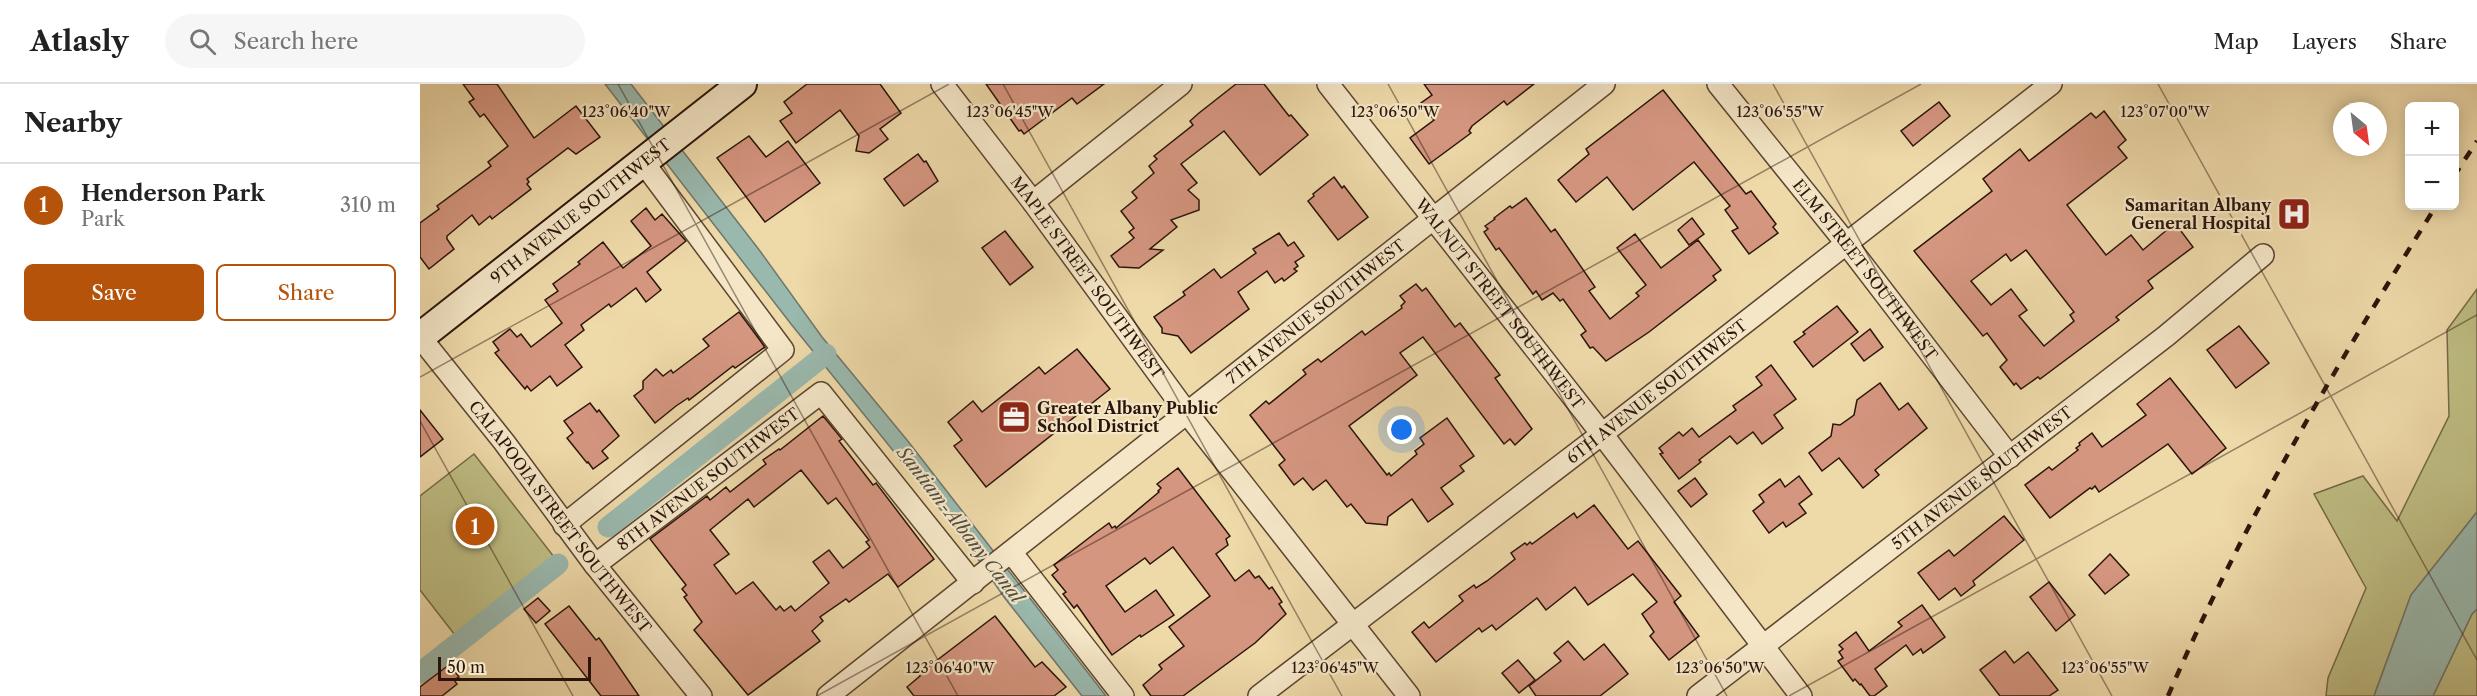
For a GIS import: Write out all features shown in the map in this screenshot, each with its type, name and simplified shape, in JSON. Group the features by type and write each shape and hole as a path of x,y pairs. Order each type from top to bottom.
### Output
{"street":[{"name":"9TH AVENUE SOUTHWEST","path":"420,337 742,84"},
{"name":"MAPLE STREET SOUTHWEST","path":"942,84 1034,202 1187,413 1409,696"},
{"path":"1034,202 1181,84"},
{"name":"WALNUT STREET SOUTHWEST","path":"1328,84 1432,220 1602,434 1801,696"},
{"name":"7TH AVENUE SOUTHWEST","path":"828,696 1604,84"},
{"name":"ELM STREET SOUTHWEST","path":"1718,84 1846,243 2010,457"},
{"name":"6TH AVENUE SOUTHWEST","path":"1259,696 1602,434 2051,84"},
{"path":"564,525 783,350 647,158"},
{"name":"5TH AVENUE SOUTHWEST","path":"1698,696 2166,336 2263,255"},
{"name":"CALAPOOIA STREET SOUTHWEST","path":"420,337 504,442 595,565 701,696"},
{"name":"8TH AVENUE SOUTHWEST","path":"595,565 821,393 979,579"},
{"path":"1006,556 1123,696"}],"shaded area":[{"path":"2477,289 2477,512 2411,595 2374,696 2326,696 2328,678 2366,588 2314,494 2363,476 2397,521 2449,416 2447,330"},
{"path":"474,454 558,562 458,639 420,590 420,496"},
{"path":"2477,609 2477,696 2433,696 2472,614"}],"water":[{"path":"605,84 631,84 760,251 822,337 907,440 1106,696 1082,696 1004,597 962,536 791,324"},
{"path":"2477,512 2477,609 2472,614 2433,696 2374,696 2411,595"}],"building":[{"path":"463,84 497,84 534,138 576,106 600,137 576,154 568,148 527,179 529,182 527,184 531,189 492,219 490,216 479,225 472,215 447,236 454,249 429,269 420,257 420,223 439,209 437,206 491,166 488,162 508,146 484,114 480,117 469,102 474,99"},
{"path":"807,84 880,84 901,113 880,129 888,139 869,153 856,151 859,136 840,110 796,143 780,121 792,113 784,102"},
{"path":"986,84 1104,84 1077,104 1072,98 1024,134 1021,130 1019,131"},
{"path":"1236,84 1264,84 1289,116 1291,115 1308,135 1260,175 1224,131 1181,164 1197,183 1188,190 1199,200 1199,210 1171,220 1177,227 1150,249 1163,250 1139,268 1119,267 1111,256 1134,238 1129,232 1134,228 1121,211 1137,198 1132,192 1154,173 1149,166 1157,159 1154,156 1193,125 1190,121 1199,113"},
{"path":"1424,84 1534,84 1507,105 1504,101 1472,126 1469,131 1471,133 1429,164 1410,138 1434,120 1421,103 1432,95"},
{"path":"1663,90 1746,194 1751,191 1776,224 1773,227 1778,233 1749,254 1732,231 1738,228 1725,210 1730,206 1694,162 1633,210 1607,177 1576,202 1558,180 1589,154 1586,149"},
{"path":"1939,102 1950,116 1913,146 1901,131"},
{"path":"2104,111 2126,140 2118,147 2127,158 2067,205 2106,255 2131,235 2143,250 2175,223 2193,247 2148,281 2153,288 2116,317 2119,320 2040,379 2038,377 2021,389 2016,383 2014,385 2000,367 2007,360 1987,333 1983,336 1914,251 1992,191 1983,179 2020,149 2029,161 2091,113 2096,118","holes":["2026,250 2074,312 2070,315 2074,321 2044,346 2019,316 2027,310 2011,289 1991,305 1971,281 2006,254 2011,261"]},
{"path":"749,136 766,157 788,141 820,183 765,222 717,158"},
{"path":"918,154 924,162 926,161 938,181 904,206 884,179"},
{"path":"1334,177 1368,217 1338,240 1308,201"},
{"path":"1526,198 1551,232 1555,229 1595,287 1589,291 1610,319 1639,296 1636,293 1646,285 1617,248 1635,234 1661,268 1698,240 1721,270 1713,276 1716,280 1649,332 1606,361 1593,347 1590,348 1581,335 1586,331 1563,299 1560,301 1553,293 1542,300 1536,291 1533,294 1499,248 1496,250 1484,232 1488,229 1485,226 1494,218"},
{"path":"646,208 655,220 662,214 686,241 647,272 661,290 646,302 636,288 611,307 609,304 581,325 584,330 565,345 582,367 557,386 550,376 531,391 527,386 525,389 495,353 499,350 493,342 510,329 517,337 521,334 531,347 562,323 545,300 558,291 553,284 580,264 578,262 603,242 623,268 651,246 631,221"},
{"path":"1692,218 1704,234 1689,245 1678,230"},
{"path":"1005,231 1033,267 1010,285 982,248"},
{"path":"1279,233 1288,246 1294,242 1304,256 1295,262 1298,266 1294,269 1297,271 1284,281 1282,278 1275,283 1267,271 1238,292 1249,309 1191,353 1178,336 1162,333 1162,328 1154,317 1185,295 1183,292 1214,269 1221,278 1256,253 1253,249"},
{"path":"1416,284 1422,291 1426,288 1455,327 1460,323 1500,375 1495,378 1532,429 1515,445 1510,439 1504,444 1423,337 1400,353 1417,375 1349,426 1387,475 1389,473 1391,476 1417,454 1415,451 1424,444 1420,438 1447,418 1474,456 1460,466 1464,471 1441,488 1453,504 1428,522 1412,499 1388,517 1387,525 1366,523 1351,504 1347,507 1326,480 1313,490 1303,478 1294,485 1279,465 1285,460 1250,415 1266,401 1269,404 1306,374 1303,370 1318,359 1321,362 1362,331 1365,335 1402,308 1405,302 1400,296"},
{"path":"1837,306 1858,332 1813,367 1794,342 1805,334 1803,332"},
{"path":"739,312 765,347 735,368 733,366 655,423 634,396 643,389 643,381 656,369 663,376 671,370 673,373 709,346 703,339"},
{"path":"2239,326 2269,363 2236,388 2207,350"},
{"path":"1870,329 1883,347 1864,361 1851,344"},
{"name":"Greater Albany Public School District","path":"1077,349 1110,389 986,487 954,446 962,440 948,422 973,401 982,412 1039,367 1045,374"},
{"path":"1771,365 1796,399 1774,415 1783,428 1762,444 1753,432 1737,444 1730,436 1679,479 1660,454 1663,453 1659,448 1679,432 1683,436 1692,428 1699,437 1736,410 1733,406 1762,385 1756,377"},
{"path":"2170,378 2226,448 2192,474 2168,444 2099,492 2095,486 2090,488 2050,518 2025,485 2049,467 2052,470 2078,450 2076,448 2080,445 2079,443 2092,433 2102,447 2146,415 2137,404"},
{"path":"1880,383 1899,410 1908,403 1927,428 1875,470 1879,475 1863,488 1839,458 1822,471 1809,453 1831,436 1833,424 1840,425 1854,415 1857,400"},
{"path":"590,403 597,412 599,410 619,436 602,451 608,458 593,469 567,438 573,433 564,421"},
{"path":"420,410 443,439 420,457"},
{"path":"823,416 842,439 839,441 873,485 876,483 934,559 898,587 888,574 849,602 846,599 820,617 823,621 812,631 820,641 748,695 694,630 702,622 684,597 687,595 682,589 686,585 650,539 707,496 710,500 726,487 730,492 766,464 763,460 780,450","holes":["801,470 828,504 836,498 869,540 866,542 870,547 843,568 829,550 813,562 829,583 795,611 791,606 784,611 780,606 776,610 753,582 736,594 714,565 729,554 710,530 748,499 754,507"]},
{"path":"1178,468 1230,536 1226,539 1228,545 1216,554 1235,581 1249,570 1255,578 1259,576 1269,589 1272,587 1282,602 1279,604 1286,614 1255,643 1183,696 1151,696 1143,685 1162,669 1159,665 1184,646 1169,627 1210,596 1173,547 1150,564 1145,558 1106,586 1125,612 1156,590 1174,615 1112,655 1077,605 1074,608 1063,594 1066,592 1052,575 1058,570 1054,565 1109,523 1112,528 1115,526 1116,528 1159,492 1161,488 1157,484"},
{"path":"1799,476 1812,494 1799,504 1806,513 1786,527 1783,522 1769,533 1753,511 1764,502 1759,495 1780,479 1785,487"},
{"path":"1695,478 1707,494 1691,507 1678,491"},
{"path":"1594,505 1628,549 1638,541 1681,596 1674,602 1699,636 1669,660 1650,636 1654,632 1642,614 1657,602 1633,574 1588,605 1575,587 1546,610 1537,598 1496,630 1492,625 1482,632 1479,628 1436,662 1412,632 1424,622 1429,628 1463,601 1459,596 1474,585 1476,588 1487,581 1515,559 1511,553 1525,543 1532,544 1574,513 1577,518"},
{"path":"2004,516 2024,540 1973,581 1975,585 1961,596 1955,588 1939,600 1918,573 1949,550 1954,556"},
{"path":"2110,554 2129,575 2105,594 2089,575"},
{"path":"2049,582 2075,615 2056,631 2030,597"},
{"path":"538,598 550,611 536,623 524,609"},
{"path":"1922,605 1945,637 1923,653 1921,649 1913,655 1906,645 1875,669 1887,686 1874,696 1870,696 1861,684 1855,679 1853,681 1838,661 1843,658 1839,652 1843,649 1839,645 1856,632 1869,651 1902,626 1898,622"},
{"path":"569,606 596,640 599,638 639,696 601,696 545,624"},
{"path":"995,616 1035,667 1042,662 1066,687 1054,696 914,696 907,687 920,676 919,674"},
{"path":"1568,641 1584,660 1604,644 1628,674 1600,696 1536,696 1529,686 1561,661 1554,653"},
{"path":"2005,651 2014,663 2028,652 2058,690 2049,696 2000,696 1980,670"},
{"path":"1518,660 1535,680 1519,693 1502,673"},
{"path":"450,664 459,677 454,680 457,684 442,696 420,696 420,687"}],"waterway":[{"name":"Santiam-Albany Canal","path":"608,527 826,354"},
{"name":"Santiam-Albany Canal","path":"420,673 558,564"}],"railway":[{"path":"2459,168 2477,141"},
{"path":"2168,696 2227,569 2259,507 2327,385 2434,210"}],"place":[{"name":"Samaritan Albany General Hospital","path":"2294,214"},
{"name":"Greater Albany Public School District","path":"1014,417"},
{"name":"Henderson Park","path":"475,526"}]}
